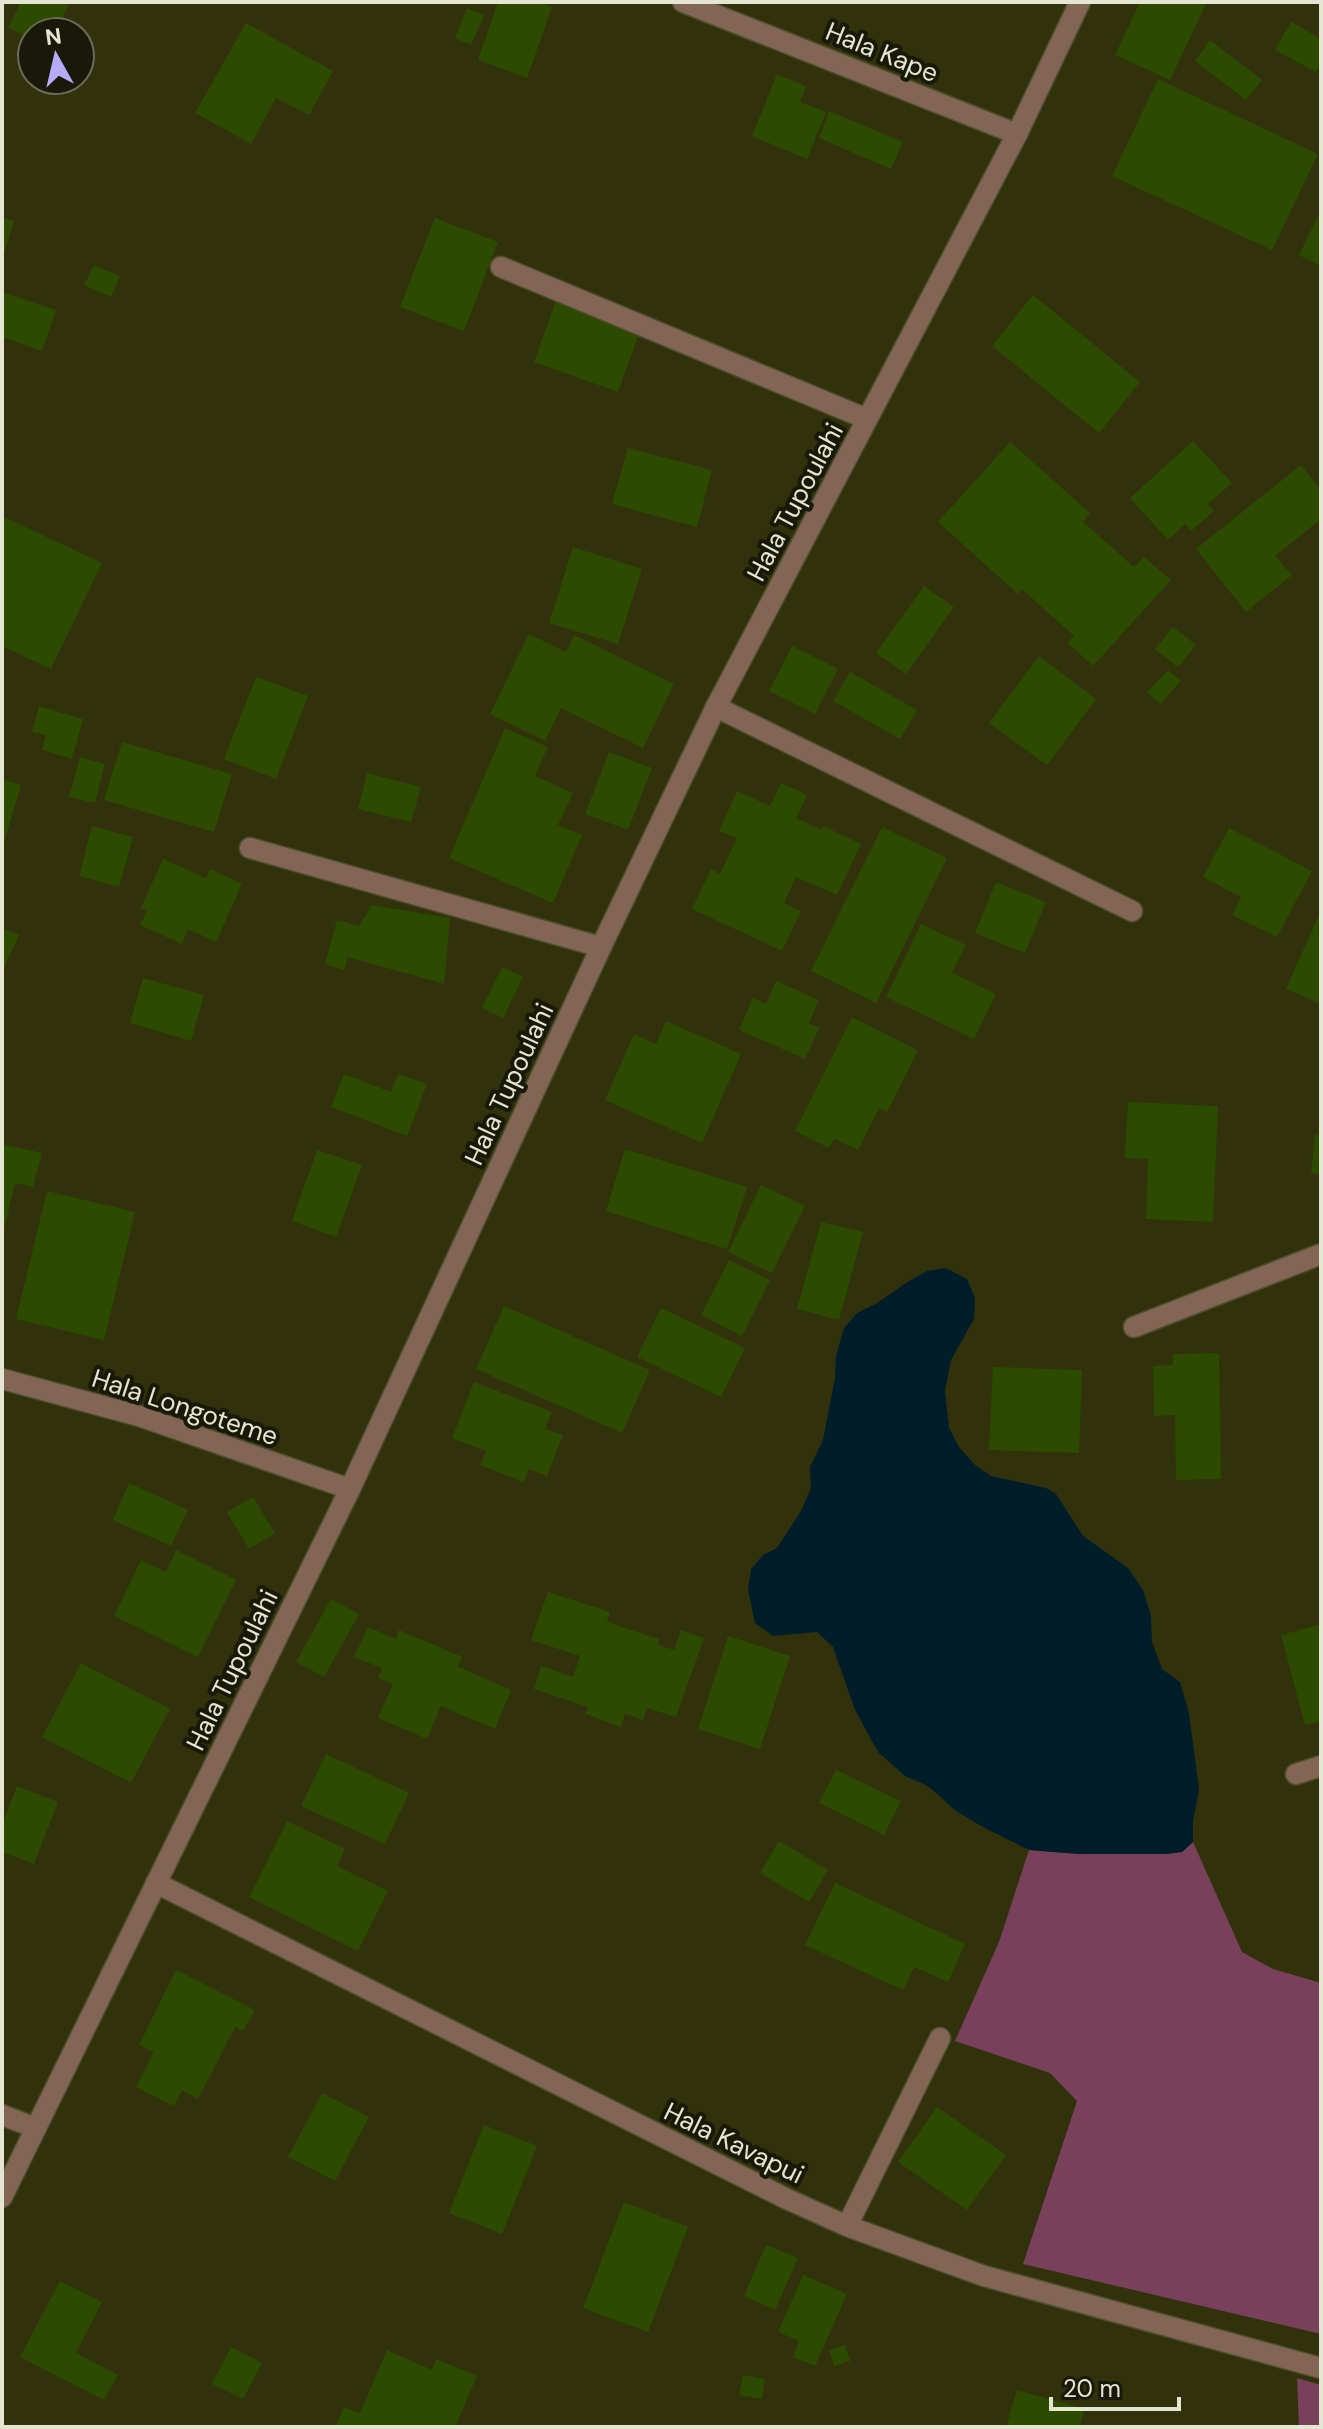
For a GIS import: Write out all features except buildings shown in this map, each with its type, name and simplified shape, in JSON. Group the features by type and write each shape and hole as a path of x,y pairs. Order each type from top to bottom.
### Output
{"street":[{"name":"Hala Kape","path":"683,2 1017,134"},
{"name":"Hala Tupoulahi","path":"2,2197 350,1489 601,947 716,707 1017,134 1080,2"},
{"path":"501,267 867,419"},
{"path":"716,707 1132,911"},
{"path":"250,848 601,947"},
{"path":"1134,1327 1321,1254"},
{"name":"Hala Longoteme","path":"2,1379 139,1416 350,1489"},
{"path":"1296,1774 1321,1766"},
{"name":"Hala Kavapui","path":"156,1883 787,2199 847,2226 984,2276 1321,2368"},
{"path":"847,2226 940,2038"},
{"path":"2,2115 36,2128"}],"shaded area":[{"path":"1193,1842 1242,1952 1273,1969 1321,1983 1321,2334 1023,2264 1077,2101 1050,2073 955,2041 999,1942 1029,1850 1079,1854 1166,1854 1182,1852"},
{"path":"1297,2378 1321,2385 1321,2427 1299,2427"}],"water":[{"path":"946,1268 967,1279 975,1298 974,1319 951,1360 945,1391 949,1428 959,1447 975,1465 991,1476 1046,1488 1056,1494 1083,1536 1128,1568 1143,1590 1151,1616 1152,1642 1162,1669 1180,1682 1189,1713 1199,1790 1193,1821 1193,1842 1182,1852 1079,1854 1029,1850 983,1827 956,1811 928,1786 905,1776 878,1752 855,1710 833,1647 817,1632 773,1636 755,1623 748,1590 751,1569 763,1555 777,1548 801,1511 811,1488 810,1467 823,1440 836,1356 844,1328 857,1313 906,1283 927,1271"}]}
